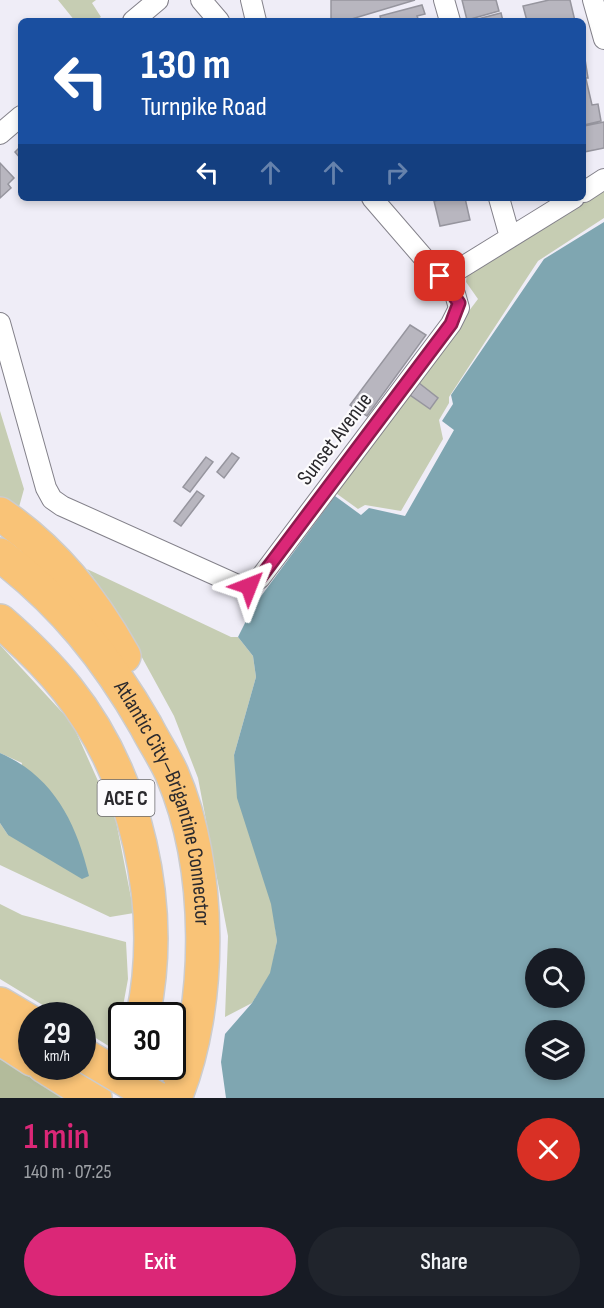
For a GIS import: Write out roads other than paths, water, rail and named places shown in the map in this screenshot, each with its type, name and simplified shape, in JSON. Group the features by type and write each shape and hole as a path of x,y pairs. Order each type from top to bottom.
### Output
{"highway":[{"path":"0,514 60,564 95,608 141,687 172,774"},
{"name":"Atlantic City–Brigantine Connector","path":"0,555 43,590 88,637 126,691 172,774 195,862 203,938 203,970 194,1036 175,1098"},
{"name":"Atlantic City–Brigantine Connector","path":"0,621 47,665 74,699 104,746 129,807 140,848 148,903 150,956 144,1002"},
{"path":"0,1004 18,1015"},
{"path":"0,1038 18,1050"},
{"path":"0,1044 18,1052"},
{"path":"96,1078 156,1098"},
{"path":"77,1080 96,1098"},
{"path":"117,1098 124,1080"}],"street":[{"path":"137,18 158,0"},
{"path":"201,0 216,18"},
{"path":"251,0 255,18"},
{"path":"444,0 449,18"},
{"path":"593,0 604,39"},
{"path":"0,134 18,119"},
{"path":"586,191 604,179"},
{"path":"375,201 443,279 569,201"},
{"path":"500,201 510,237"},
{"name":"Sunset Avenue","path":"1,332 46,489 52,499 62,506 240,586 249,586 260,578 441,338 459,308 455,294 443,279"}],"water":[{"path":"604,222 604,1098 226,1098 221,1062 225,1034 252,1003 270,973 277,941 271,904 237,798 234,755 256,677 253,656 238,637 253,607 335,496 361,515 369,508 405,516 454,430 442,421 453,404 451,395 544,259"},
{"path":"0,753 34,774 60,803 77,837 89,876 82,879 8,835 0,823"}]}
